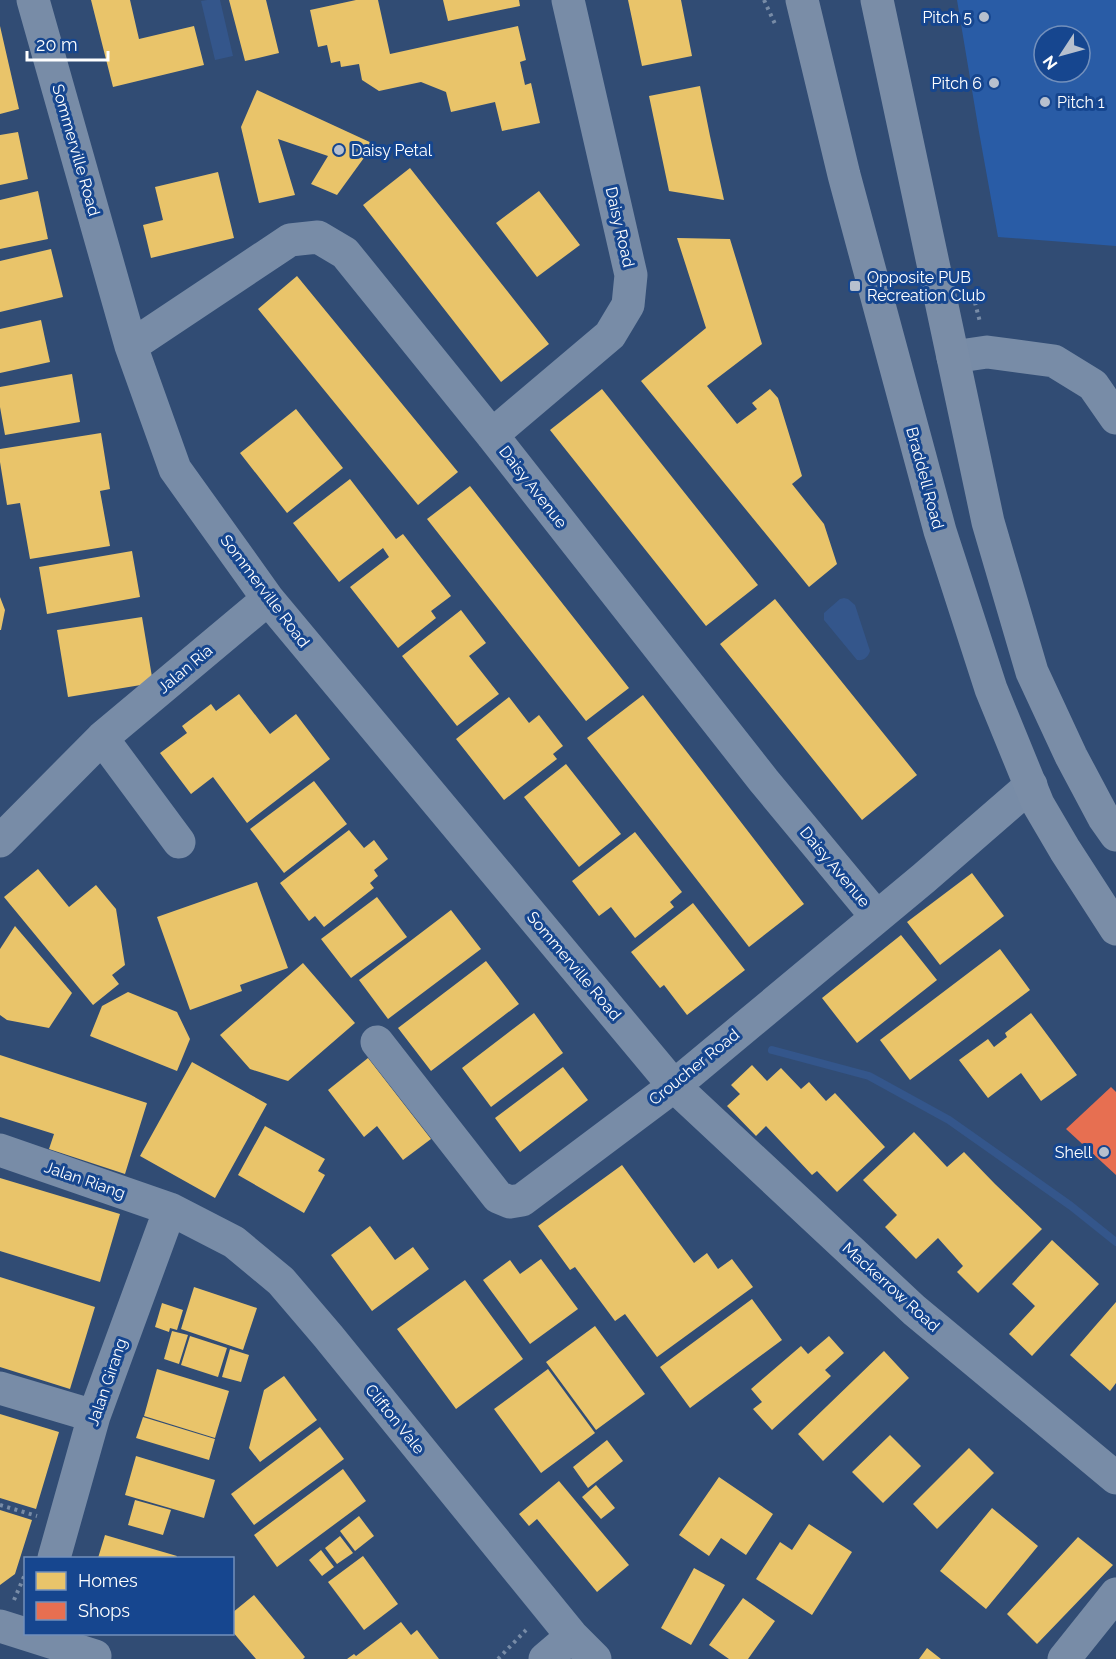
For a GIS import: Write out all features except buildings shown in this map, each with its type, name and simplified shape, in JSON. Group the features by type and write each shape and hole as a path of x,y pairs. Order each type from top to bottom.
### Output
{"highway":[{"name":"Braddell Road","path":"802,0 844,175 940,531 991,689 1038,804 1116,929"},
{"path":"877,0 988,522 1032,672 1071,756 1104,818 1116,835"}],"street":[{"name":"Sommerville Road","path":"33,0 131,346 175,469 268,599 674,1086"},
{"name":"Daisy Road","path":"492,435 610,335 628,306 631,275 568,0"},
{"name":"Daisy Avenue","path":"131,346 290,240 318,237 345,253 492,435 764,781 876,916"},
{"path":"953,357 987,352 1054,361 1093,385 1116,418"},
{"name":"Jalan Ria","path":"0,841 102,738 268,599"},
{"path":"102,738 179,842"},
{"name":"Croucher Road","path":"378,1042 498,1197 510,1202 522,1200 674,1086 924,878 1030,785"},
{"name":"Mackerrow Road","path":"674,1086 914,1310 1116,1478"},
{"name":"Jalan Riang","path":"0,1150 170,1209"},
{"name":"Jalan Girang","path":"54,1557 94,1416 170,1209"},
{"name":"Clifton Vale","path":"170,1209 234,1242 281,1281 572,1636 595,1659"},
{"path":"0,1388 94,1416"},
{"path":"1064,1659 1116,1594"},
{"path":"6,1614 24,1629"},
{"path":"32,1635 95,1656"},
{"path":"545,1659 572,1636"}],"path":[{"path":"0,1505 63,1524"},
{"path":"6,1614 24,1576"},
{"path":"498,1659 526,1630"}],"shaded area":[{"path":"220,0 233,56 215,60 201,1"},
{"name":"Pitch 1","path":"957,0 1116,0 1116,246 998,237"},
{"path":"844,598 855,605 870,651 862,660 857,660 824,620 824,613"}],"waterway":[{"path":"772,1050 869,1076 949,1120 1071,1206 1116,1242"}],"place":[{"name":"Pitch 5","path":"984,17"},
{"name":"Pitch 6","path":"994,83"},
{"name":"Pitch 1","path":"1045,102"},
{"name":"Daisy Petal","path":"339,150"},
{"name":"Opposite PUB Recreation Club","path":"855,286"},
{"name":"Shell","path":"1104,1152"}]}
